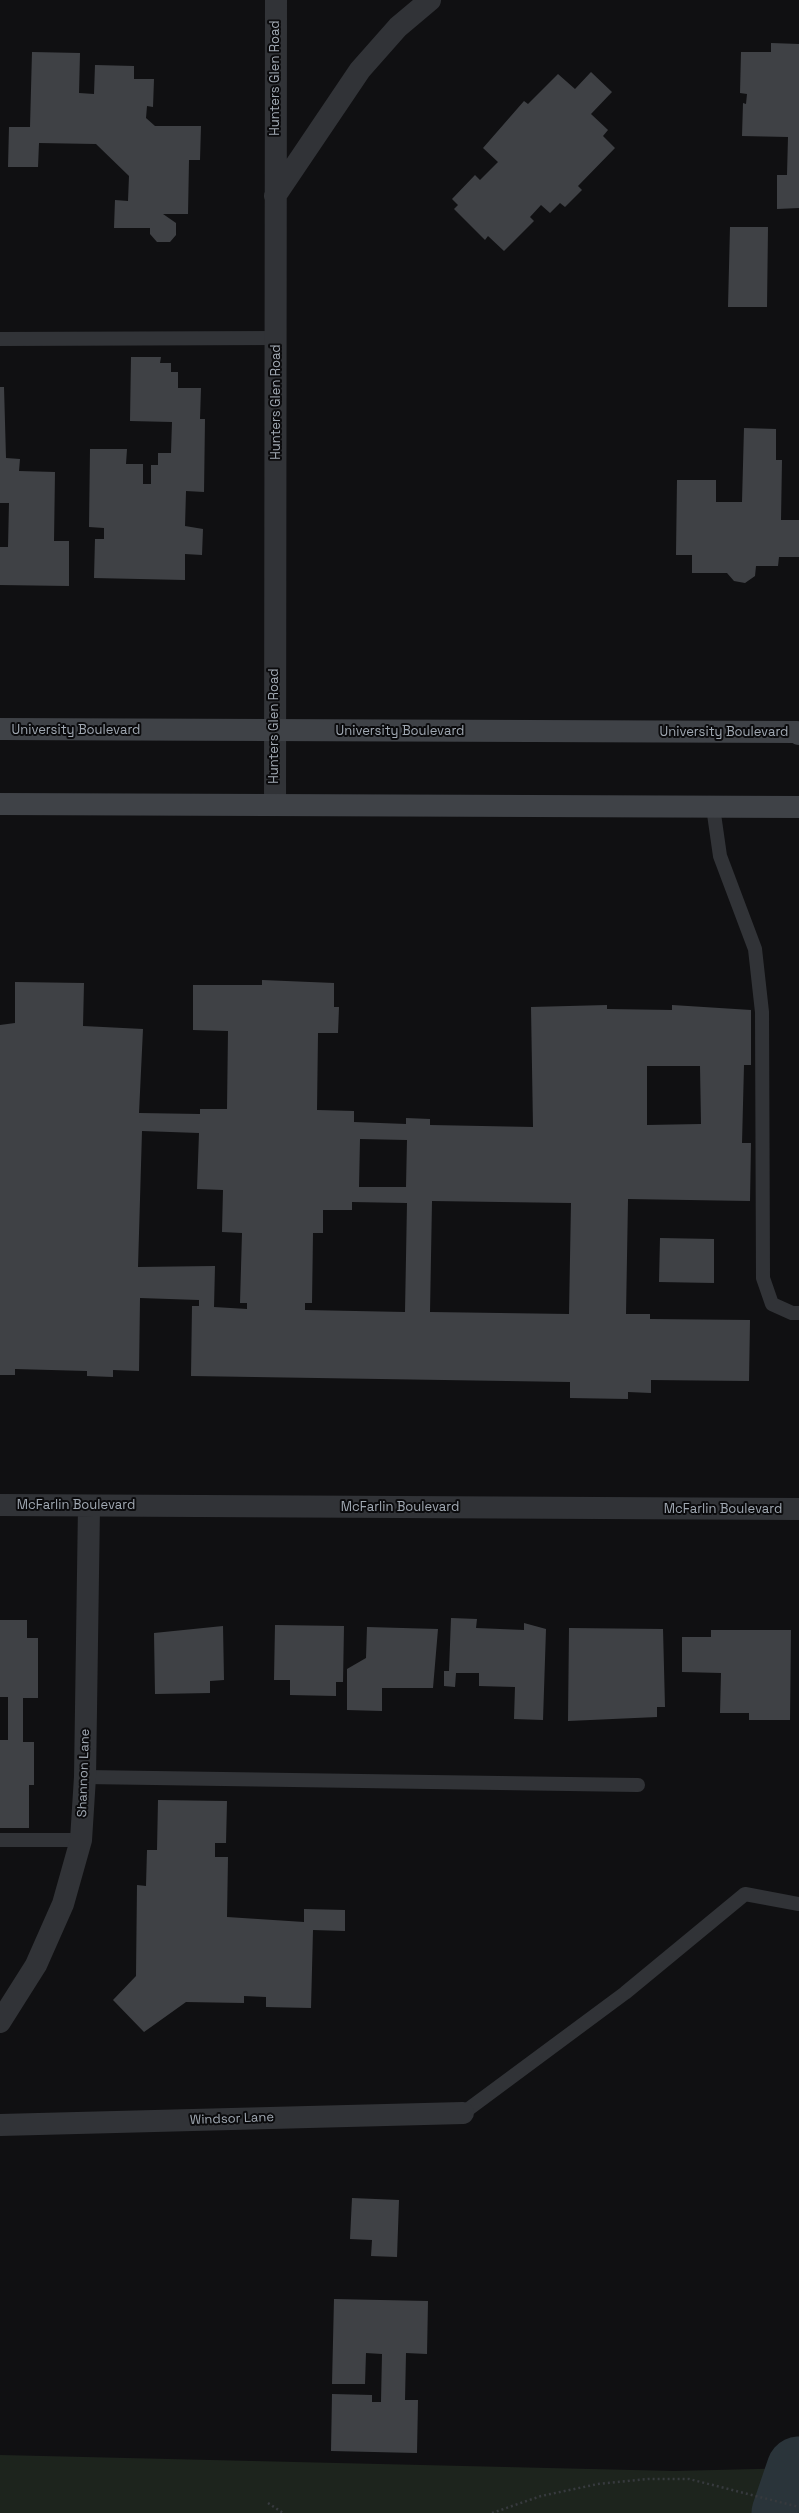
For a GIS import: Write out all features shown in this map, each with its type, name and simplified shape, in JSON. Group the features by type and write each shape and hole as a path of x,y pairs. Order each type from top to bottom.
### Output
{"street":[{"name":"Hunters Glen Road","path":"275,805 274,730 277,338 275,196 276,0"},
{"path":"275,196 360,70 398,27 430,0"},
{"name":"University Boulevard","path":"0,730 797,732 799,734"},
{"path":"0,804 799,807"},
{"name":"McFarlin Boulevard","path":"0,1505 799,1509"},
{"name":"Shannon Lane","path":"0,2022 39,1958 63,1904 81,1840 85,1777 89,1506"},
{"name":"Windsor Lane","path":"0,2125 463,2112"}],"lane":[{"path":"0,339 277,338"},
{"path":"712,807 720,856 755,949 762,1012 763,1278 772,1304 792,1313 799,1313"},
{"path":"85,1777 638,1785"},
{"path":"0,1840 81,1840"},
{"path":"463,2112 625,1993 745,1894 799,1904"}],"path":[{"path":"492,2513 541,2496 598,2484 648,2479 689,2479 799,2507"},
{"path":"268,2504 283,2513"}],"shaded area":[{"path":"0,2455 674,2471 799,2468 799,2513 0,2513"}],"building":[{"path":"771,43 799,44 799,208 777,209 777,175 787,175 788,137 742,136 743,103 746,104 747,94 740,93 741,52 771,52"},
{"path":"32,52 80,53 79,93 94,94 95,65 134,66 134,79 154,79 153,107 147,106 146,118 155,126 201,126 200,160 189,160 188,214 163,214 176,223 176,235 170,242 157,242 150,234 150,228 114,228 115,200 128,201 129,176 96,144 39,143 38,167 8,167 9,127 30,127"},
{"path":"591,72 612,92 591,114 608,130 603,136 615,148 578,186 582,190 565,207 560,203 550,213 541,205 530,217 534,221 504,251 488,236 485,240 454,209 458,205 452,199 475,175 480,180 498,162 483,148 524,101 528,104 558,74 575,89"},
{"path":"730,227 768,227 767,307 728,307"},
{"path":"131,357 161,357 160,363 171,363 171,372 178,372 178,388 201,388 200,419 205,419 204,492 186,491 185,526 203,529 202,555 185,554 185,580 94,578 95,539 104,539 104,528 89,527 90,449 127,449 126,464 143,464 143,484 151,484 151,465 158,465 158,453 171,453 172,422 130,421"},
{"path":"0,387 4,387 6,458 20,459 19,471 55,472 54,541 69,541 69,586 0,585 0,547 8,547 9,503 0,503"},
{"path":"744,428 776,429 776,460 782,460 781,520 799,520 799,557 779,557 778,566 756,566 755,576 745,583 734,581 727,573 692,573 692,555 676,555 677,480 716,480 716,502 742,502"},
{"path":"262,980 334,983 334,1007 339,1007 338,1033 318,1033 317,1110 354,1111 354,1122 406,1124 406,1118 430,1119 430,1125 533,1127 531,1007 607,1005 607,1009 672,1010 672,1005 751,1010 751,1065 744,1065 742,1143 751,1143 750,1201 628,1199 626,1314 650,1314 650,1319 750,1320 749,1381 651,1380 651,1393 628,1392 628,1399 570,1398 570,1382 191,1376 192,1306 199,1306 199,1300 140,1298 139,1371 113,1370 113,1377 87,1376 87,1371 15,1369 15,1375 0,1375 0,1025 15,1023 15,982 84,983 83,1026 143,1029 139,1113 200,1114 200,1109 227,1109 228,1031 193,1030 193,985 262,985","holes":["647,1066 700,1066 701,1124 647,1125","142,1131 199,1133 197,1189 223,1190 222,1232 242,1233 240,1303 247,1303 247,1309 214,1307 215,1266 138,1267","360,1139 407,1140 406,1187 359,1187","432,1201 571,1203 569,1314 430,1312","352,1202 407,1203 405,1312 305,1310 305,1303 312,1303 313,1233 323,1233 323,1210 352,1210"]},
{"path":"660,1238 714,1239 714,1283 659,1282"},
{"path":"451,1618 477,1619 476,1628 524,1630 524,1623 546,1629 543,1720 514,1719 515,1687 479,1686 479,1673 456,1673 455,1687 444,1686 444,1671 449,1671"},
{"path":"0,1620 27,1620 27,1638 38,1638 38,1698 23,1698 23,1742 34,1742 34,1785 29,1785 29,1828 0,1828 0,1740 8,1740 8,1697 0,1697"},
{"path":"275,1625 344,1626 343,1682 336,1682 336,1696 290,1695 290,1680 274,1680"},
{"path":"223,1626 224,1680 210,1681 210,1693 155,1694 154,1633"},
{"path":"367,1627 438,1629 433,1688 382,1688 382,1711 347,1710 347,1669 366,1658"},
{"path":"569,1628 663,1629 665,1707 657,1707 657,1717 568,1721"},
{"path":"711,1630 791,1630 790,1720 749,1720 749,1713 720,1713 721,1673 682,1672 682,1637 711,1637"},
{"path":"158,1800 227,1801 226,1843 215,1843 215,1857 228,1857 227,1917 304,1922 304,1909 345,1910 345,1931 313,1930 311,2008 266,2007 266,1997 244,1996 244,2003 186,2002 144,2032 113,2000 136,1976 137,1885 146,1886 147,1850 157,1850"},
{"path":"352,2198 399,2200 397,2257 371,2256 372,2240 350,2239"},
{"path":"334,2299 428,2301 427,2354 406,2353 405,2400 418,2400 417,2453 331,2451 332,2394 372,2395 372,2402 381,2402 382,2354 366,2353 365,2384 332,2384"}],"waterway":[{"path":"784,2513 799,2469"}]}
